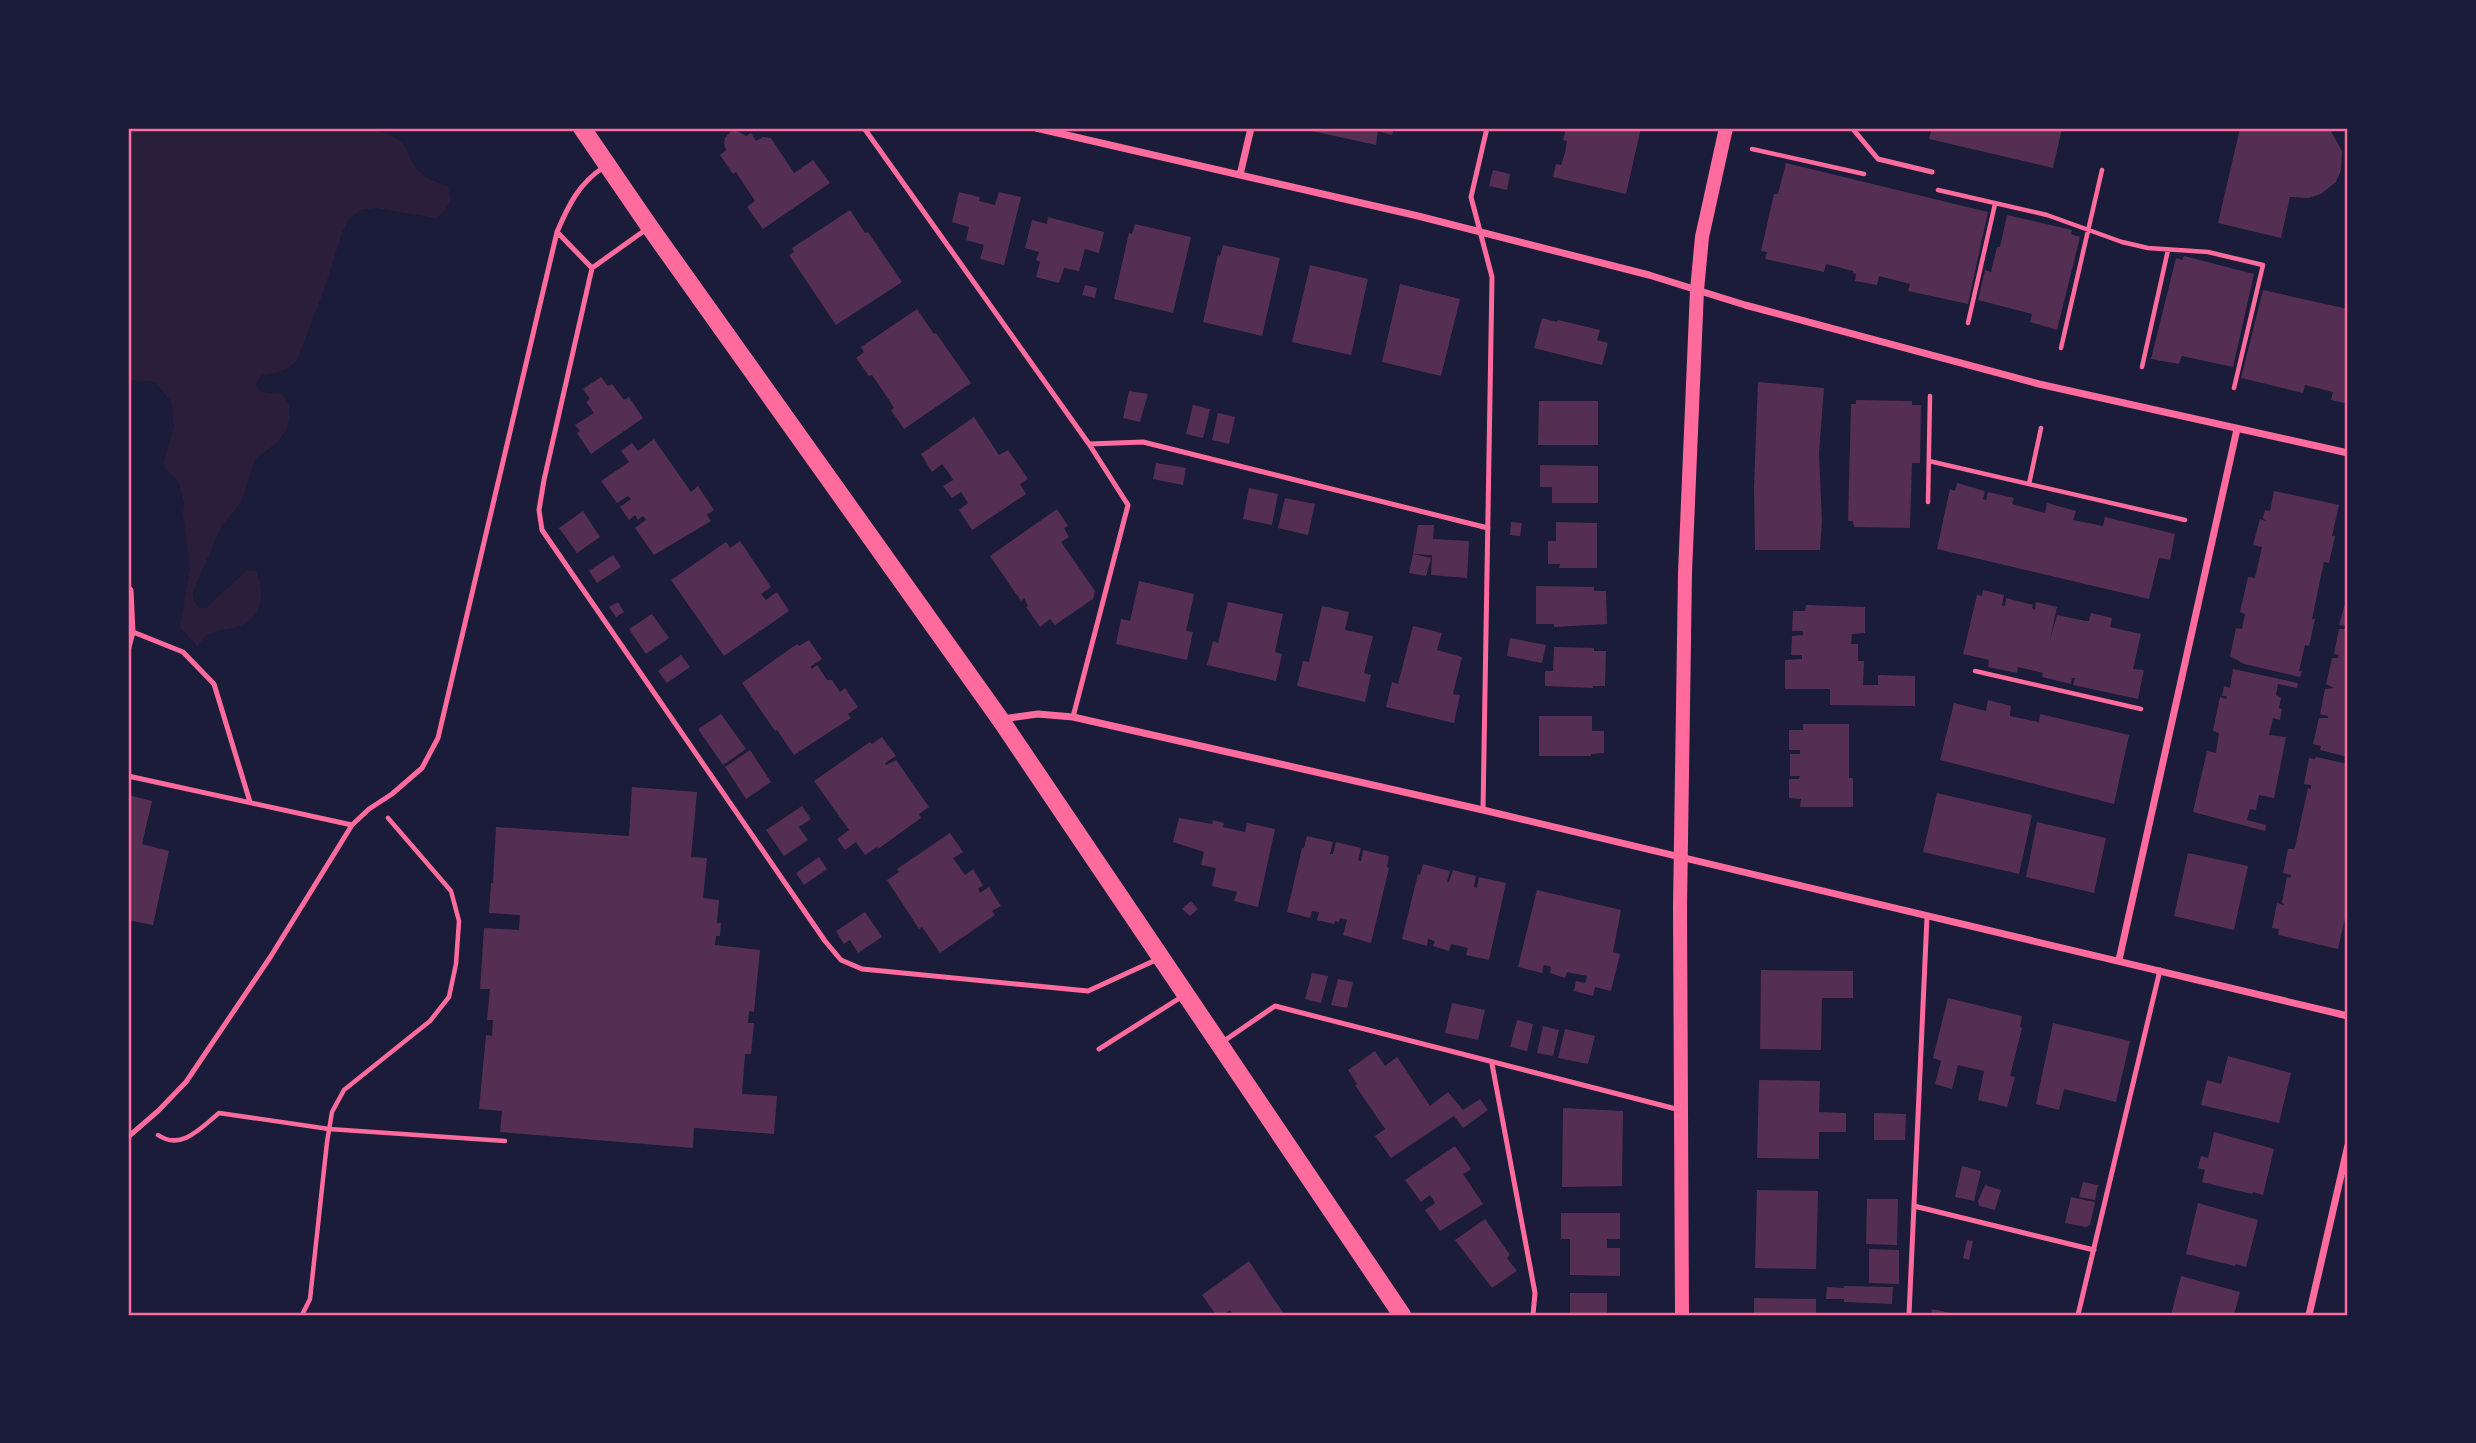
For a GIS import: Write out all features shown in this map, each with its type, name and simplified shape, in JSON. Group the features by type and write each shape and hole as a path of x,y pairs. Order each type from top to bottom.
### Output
{"main road":[{"path":"582,128 1000,719 1402,1315"},
{"path":"1682,1315 1681,858 1685,573 1697,289 1702,237 1726,128"}],"street":[{"path":"1036,128 1649,275 2039,384 2348,453"},
{"path":"1240,175 1251,128"},
{"path":"2119,960 2237,429"},
{"path":"1000,719 1038,714 1073,717 1483,810 2348,1016"},
{"path":"2309,1315 2348,1145"}],"lane":[{"path":"864,128 1089,444 1128,505 1073,717"},
{"path":"1483,810 1492,277 1471,197 1487,128"},
{"path":"1852,128 1878,159 1932,172"},
{"path":"128,1138 194,1071 271,956 352,825 422,768 438,738 557,232 569,203 580,187 593,174 607,166"},
{"path":"649,226 592,268 544,480 539,510 542,530 825,941 841,960 862,969 1088,991 1160,957"},
{"path":"557,232 592,268"},
{"path":"1089,444 1143,442 1488,528"},
{"path":"128,587 131,590 133,632 128,651"},
{"path":"133,632 183,652 214,684 250,802"},
{"path":"128,776 352,825"},
{"path":"1909,1315 1927,917"},
{"path":"2078,1315 2160,970"},
{"path":"1099,1049 1185,994"},
{"path":"1219,1044 1275,1006 1680,1110"},
{"path":"1492,1063 1535,1293 1533,1315"},
{"path":"1914,1206 2094,1250"}],"path":[{"path":"1752,149 1874,176"},
{"path":"2061,348 2102,170"},
{"path":"1928,188 2047,215 2122,243 2168,250 2208,252 2263,265 2234,388"},
{"path":"1968,323 1996,204"},
{"path":"2141,367 2168,250"},
{"path":"1928,502 1930,396"},
{"path":"2028,484 2041,428"},
{"path":"1928,461 2185,520"},
{"path":"1976,671 2141,709"},
{"path":"302,1315 310,1299 332,1112 344,1090 430,1021 449,997 456,964 459,921 451,891 376,804"},
{"path":"149,1119 159,1136 168,1142 179,1142 219,1113 329,1129 505,1141"}],"shaded area":[{"path":"128,128 366,128 391,135 403,143 415,167 425,177 448,187 451,199 445,211 436,218 376,208 361,210 349,219 297,360 277,373 262,375 255,384 261,392 282,394 289,404 290,418 277,443 255,459 241,503 222,525 193,592 199,608 206,608 247,570 256,571 261,586 260,602 258,610 248,622 211,633 198,647 180,627 190,569 184,503 179,482 166,470 164,461 174,427 171,402 157,384 128,380"}],"building":[{"path":"1313,128 1394,128 1392,135 1378,131 1376,145 1312,131"},
{"path":"1566,128 1641,128 1626,194 1553,177 1556,164 1561,165 1565,153 1567,141 1563,140"},
{"path":"1932,128 2062,128 2053,168 1929,139"},
{"path":"2240,128 2329,128 2342,151 2341,170 2336,182 2321,194 2309,198 2290,197 2281,238 2218,223"},
{"path":"735,130 746,136 751,133 756,141 763,137 771,138 794,173 813,160 830,183 763,229 747,207 755,201 736,172 733,174 720,155 726,150 725,138"},
{"path":"1786,163 1988,212 1968,304 1908,291 1910,284 1879,276 1877,285 1855,281 1856,274 1853,271 1826,264 1824,272 1765,259 1767,252 1761,251 1774,194 1778,194"},
{"path":"1493,170 1510,174 1507,190 1489,186"},
{"path":"959,192 980,197 979,201 995,205 999,192 1021,197 1004,265 980,259 984,245 966,240 969,227 952,222"},
{"path":"850,210 902,282 836,325 789,255 794,252 792,248"},
{"path":"2007,215 2072,230 2071,234 2080,237 2057,330 2030,322 2032,314 1978,300 1985,270 1991,272 1997,247 2000,247"},
{"path":"1048,217 1104,232 1099,253 1085,249 1079,271 1064,268 1059,283 1036,277 1040,262 1036,260 1039,252 1025,248 1032,220 1047,224"},
{"path":"1135,224 1191,237 1173,313 1114,299 1129,233 1132,234"},
{"path":"1223,245 1280,258 1262,336 1203,322 1218,255 1220,256"},
{"path":"2184,256 2254,274 2233,367 2182,356 2179,364 2151,359 2176,258 2182,260"},
{"path":"1310,265 1368,279 1351,355 1292,342"},
{"path":"1400,284 1460,299 1441,376 1382,362"},
{"path":"1085,285 1097,288 1095,298 1082,295"},
{"path":"2263,290 2348,309 2348,404 2331,400 2333,392 2305,385 2303,393 2241,378"},
{"path":"917,309 971,383 904,429 891,410 894,408 889,400 856,358 864,352 861,347"},
{"path":"1542,318 1600,330 1597,340 1608,343 1602,365 1534,348"},
{"path":"601,377 608,386 612,384 624,400 629,397 643,418 591,454 577,433 580,431 575,425 594,413 586,402 590,399 583,389"},
{"path":"1758,382 1824,388 1819,453 1822,522 1820,550 1755,550 1754,487"},
{"path":"1129,391 1148,394 1140,422 1123,418"},
{"path":"1856,400 1912,401 1912,405 1921,405 1920,463 1912,463 1910,528 1854,527 1853,521 1848,521 1851,404 1856,404"},
{"path":"1539,401 1598,401 1598,445 1538,445"},
{"path":"1193,405 1210,409 1203,438 1186,434"},
{"path":"1218,413 1235,417 1229,444 1212,440"},
{"path":"974,417 999,455 1008,450 1028,479 1020,484 1026,494 972,530 959,510 968,503 961,492 952,498 943,486 953,480 949,473 942,464 932,472 921,454"},
{"path":"654,439 691,492 698,486 714,510 707,515 711,521 654,555 635,528 646,520 643,516 638,520 635,515 629,520 620,507 631,499 628,496 617,503 601,481 629,462 621,451 632,443 638,451"},
{"path":"1156,463 1186,468 1183,485 1153,479"},
{"path":"1540,465 1598,466 1598,503 1552,503 1552,487 1540,487"},
{"path":"1957,483 1985,491 1983,499 1986,500 1988,492 2014,498 2012,504 2045,513 2047,503 2076,511 2073,520 2103,526 2105,517 2175,534 2170,560 2159,558 2149,599 1937,549 1950,489 1955,491"},
{"path":"1249,488 1278,494 1272,525 1243,519"},
{"path":"2274,491 2339,505 2329,563 2324,562 2312,619 2315,619 2309,646 2305,645 2300,677 2244,664 2230,656 2236,628 2242,629 2245,614 2240,612 2248,577 2255,578 2262,547 2253,545 2260,519 2266,521 2263,518 2265,510 2270,511"},
{"path":"1285,498 1315,504 1308,535 1278,528"},
{"path":"1057,509 1068,526 1064,528 1069,537 1061,542 1095,591 1093,599 1055,625 1050,619 1040,627 1026,607 1028,606 1024,598 1021,601 990,556"},
{"path":"583,511 600,537 577,553 559,528"},
{"path":"1511,522 1522,523 1520,536 1510,535"},
{"path":"1556,522 1597,523 1597,568 1559,568 1560,564 1548,564 1548,541 1556,541"},
{"path":"1418,525 1434,525 1433,539 1469,541 1467,578 1431,575 1432,555 1413,554"},
{"path":"740,541 771,587 761,594 766,600 777,592 789,611 724,656 671,580 726,542 730,548"},
{"path":"1413,554 1431,558 1426,576 1409,573"},
{"path":"613,555 621,567 597,583 589,571"},
{"path":"1139,581 1194,594 1186,631 1193,632 1187,660 1116,644 1121,619 1130,621"},
{"path":"1536,586 1594,587 1594,591 1606,591 1607,624 1554,627 1554,624 1536,624"},
{"path":"1983,590 2004,595 2002,605 2005,606 2006,598 2033,605 2035,610 2036,602 2057,607 2050,640 2057,615 2089,621 2091,613 2112,618 2110,627 2141,634 2133,669 2144,670 2138,699 2073,685 2075,678 2072,678 2071,684 2042,677 2043,673 2018,667 2017,673 1988,667 1989,660 1963,654 1977,595 1982,596"},
{"path":"2347,597 2348,757 2320,750 2321,746 2313,744 2319,718 2328,718 2320,714 2325,689 2334,688 2326,684 2332,658 2338,658 2339,655 2334,654 2339,629 2345,629 2345,626 2339,625"},
{"path":"618,602 624,612 616,617 609,607"},
{"path":"1228,602 1283,614 1275,652 1282,654 1276,681 1207,665 1213,641 1218,643"},
{"path":"1806,605 1865,607 1865,633 1852,634 1851,644 1858,644 1858,661 1864,661 1863,685 1878,685 1878,675 1915,676 1915,706 1830,705 1830,689 1785,689 1785,660 1802,659 1802,655 1791,655 1792,636 1803,635 1803,631 1792,631 1793,611 1805,611"},
{"path":"1322,606 1349,612 1345,630 1373,636 1364,673 1371,675 1365,702 1297,686 1303,661 1309,662"},
{"path":"652,614 669,638 646,654 629,629"},
{"path":"1413,626 1442,633 1437,650 1462,657 1453,694 1460,695 1454,723 1386,707 1392,682 1398,684"},
{"path":"1510,638 1546,645 1542,663 1507,656"},
{"path":"809,640 822,659 810,667 812,669 817,665 827,680 832,680 840,692 845,688 858,707 848,714 851,718 794,755 742,683 797,644 799,646"},
{"path":"1554,647 1606,651 1605,686 1545,686 1545,671 1553,671"},
{"path":"681,655 690,667 667,683 658,671"},
{"path":"2233,669 2298,683 2297,688 2278,684 2276,695 2281,698 2279,708 2282,709 2280,720 2273,718 2269,735 2286,737 2274,798 2259,795 2256,810 2250,809 2247,820 2266,825 2265,831 2193,812 2207,751 2216,753 2219,733 2213,731 2220,697 2226,699 2227,696 2222,696 2224,686 2230,688"},
{"path":"1988,700 2011,706 2010,716 2039,722 2040,714 2129,735 2114,804 1940,760 1954,703 1986,711"},
{"path":"721,714 746,749 723,765 698,729"},
{"path":"1539,716 1592,716 1592,731 1604,731 1604,753 1591,756 1539,756"},
{"path":"1803,724 1849,724 1849,778 1853,778 1853,807 1800,807 1801,799 1789,798 1789,779 1799,779 1800,776 1790,776 1790,754 1800,754 1800,750 1789,750 1789,730 1803,730"},
{"path":"882,737 896,756 885,763 886,765 896,760 929,807 919,814 921,818 878,849 877,847 865,855 856,842 845,850 837,839 849,830 814,781 870,742 872,744"},
{"path":"750,750 771,782 746,799 725,767"},
{"path":"2309,758 2348,764 2348,912 2338,949 2278,935 2279,929 2272,928 2277,903 2284,905 2282,902 2287,877 2290,878 2291,875 2283,873 2288,849 2295,847 2308,788 2311,789 2311,785 2304,784"},
{"path":"632,787 697,792 691,857 707,858 703,898 719,900 717,923 721,923 720,936 716,936 715,945 760,950 754,1012 749,1011 748,1023 754,1023 751,1054 745,1054 742,1094 777,1096 774,1134 694,1128 693,1148 500,1132 502,1111 479,1109 486,1035 492,1036 493,1020 487,1020 490,989 480,989 484,928 519,930 520,915 489,913 496,827 629,836"},
{"path":"1937,793 2032,815 2019,874 1923,852"},
{"path":"128,795 152,801 142,844 169,851 153,925 128,920"},
{"path":"802,806 811,819 799,827 808,840 784,856 766,830"},
{"path":"1179,818 1212,824 1213,820 1224,823 1223,827 1245,832 1247,823 1275,829 1258,907 1234,901 1237,892 1212,886 1216,868 1201,865 1204,852 1173,842"},
{"path":"2037,822 2106,838 2094,893 2026,877"},
{"path":"950,833 963,852 953,858 965,875 973,869 983,885 978,889 980,893 989,887 1001,906 992,911 995,915 940,953 922,927 919,929 887,880 899,872 897,869"},
{"path":"1307,836 1333,842 1330,854 1333,854 1336,842 1361,848 1358,860 1361,861 1363,850 1389,856 1389,868 1371,943 1343,935 1347,920 1340,918 1339,922 1335,921 1334,924 1317,920 1319,912 1312,911 1310,918 1287,912"},
{"path":"2188,853 2248,866 2234,930 2174,916"},
{"path":"819,857 827,869 804,885 796,873"},
{"path":"1423,864 1450,871 1447,882 1453,870 1476,876 1474,887 1477,888 1479,877 1506,883 1489,960 1466,955 1468,948 1451,944 1449,951 1433,946 1435,941 1428,939 1427,946 1402,939 1418,874 1420,875"},
{"path":"1537,890 1621,910 1613,952 1620,954 1611,991 1595,987 1593,996 1574,991 1576,981 1585,983 1587,976 1567,972 1565,978 1550,973 1551,967 1544,965 1542,973 1518,967"},
{"path":"1191,901 1198,909 1190,916 1182,909"},
{"path":"865,912 882,937 858,953 850,940 844,944 836,931"},
{"path":"1761,970 1853,971 1853,998 1822,998 1821,1050 1760,1049"},
{"path":"1312,973 1328,976 1321,1003 1305,999"},
{"path":"1338,979 1353,982 1347,1008 1331,1005"},
{"path":"1948,998 2022,1016 2022,1028 2010,1076 2015,1077 2007,1107 1978,1100 1984,1071 1958,1065 1952,1089 1935,1084 1941,1061 1933,1058"},
{"path":"1452,1003 1485,1010 1478,1040 1445,1033"},
{"path":"1517,1020 1533,1024 1527,1051 1510,1047"},
{"path":"2053,1023 2130,1041 2116,1102 2064,1089 2059,1110 2036,1104"},
{"path":"1543,1026 1559,1030 1553,1056 1537,1053"},
{"path":"1565,1029 1595,1036 1588,1064 1558,1058"},
{"path":"1375,1051 1385,1066 1397,1057 1430,1106 1448,1092 1463,1110 1480,1099 1488,1110 1463,1128 1454,1116 1391,1158 1375,1136 1385,1129 1348,1070"},
{"path":"2228,1056 2291,1073 2279,1123 2201,1105 2207,1080 2221,1084"},
{"path":"1759,1080 1820,1081 1819,1112 1846,1113 1846,1132 1819,1132 1819,1159 1757,1158"},
{"path":"1563,1108 1623,1111 1622,1186 1562,1187"},
{"path":"1874,1113 1906,1114 1905,1140 1874,1140"},
{"path":"2214,1132 2274,1149 2263,1195 2202,1182 2205,1170 2198,1168 2201,1156 2208,1158"},
{"path":"1455,1146 1471,1169 1463,1174 1483,1204 1440,1231 1425,1210 1435,1203 1430,1195 1421,1202 1405,1180"},
{"path":"1962,1166 1981,1171 1974,1201 1955,1197"},
{"path":"2083,1182 2098,1185 2095,1200 2079,1197"},
{"path":"1985,1185 2001,1190 1995,1210 1979,1206 1978,1201"},
{"path":"1757,1190 1818,1191 1816,1269 1755,1268"},
{"path":"2071,1197 2095,1202 2090,1225 2086,1227 2065,1223"},
{"path":"1867,1199 1898,1199 1897,1245 1866,1244"},
{"path":"2198,1203 2258,1220 2246,1267 2186,1254"},
{"path":"1561,1213 1620,1213 1620,1239 1607,1239 1607,1248 1620,1248 1620,1276 1570,1275 1570,1239 1561,1239"},
{"path":"1485,1219 1510,1255 1507,1258 1517,1271 1492,1288 1455,1240"},
{"path":"1967,1240 1973,1241 1969,1260 1963,1258"},
{"path":"1869,1249 1899,1250 1899,1284 1869,1283"},
{"path":"1249,1261 1285,1315 1233,1315 1230,1310 1223,1315 1216,1315 1202,1295"},
{"path":"2181,1276 2240,1292 2234,1315 2171,1315"},
{"path":"1827,1287 1893,1287 1892,1304 1826,1299"},
{"path":"1570,1293 1607,1293 1607,1315 1570,1315"},
{"path":"1754,1298 1816,1299 1816,1315 1754,1315"},
{"path":"1932,1309 1955,1314 1955,1315 1931,1315"}]}
